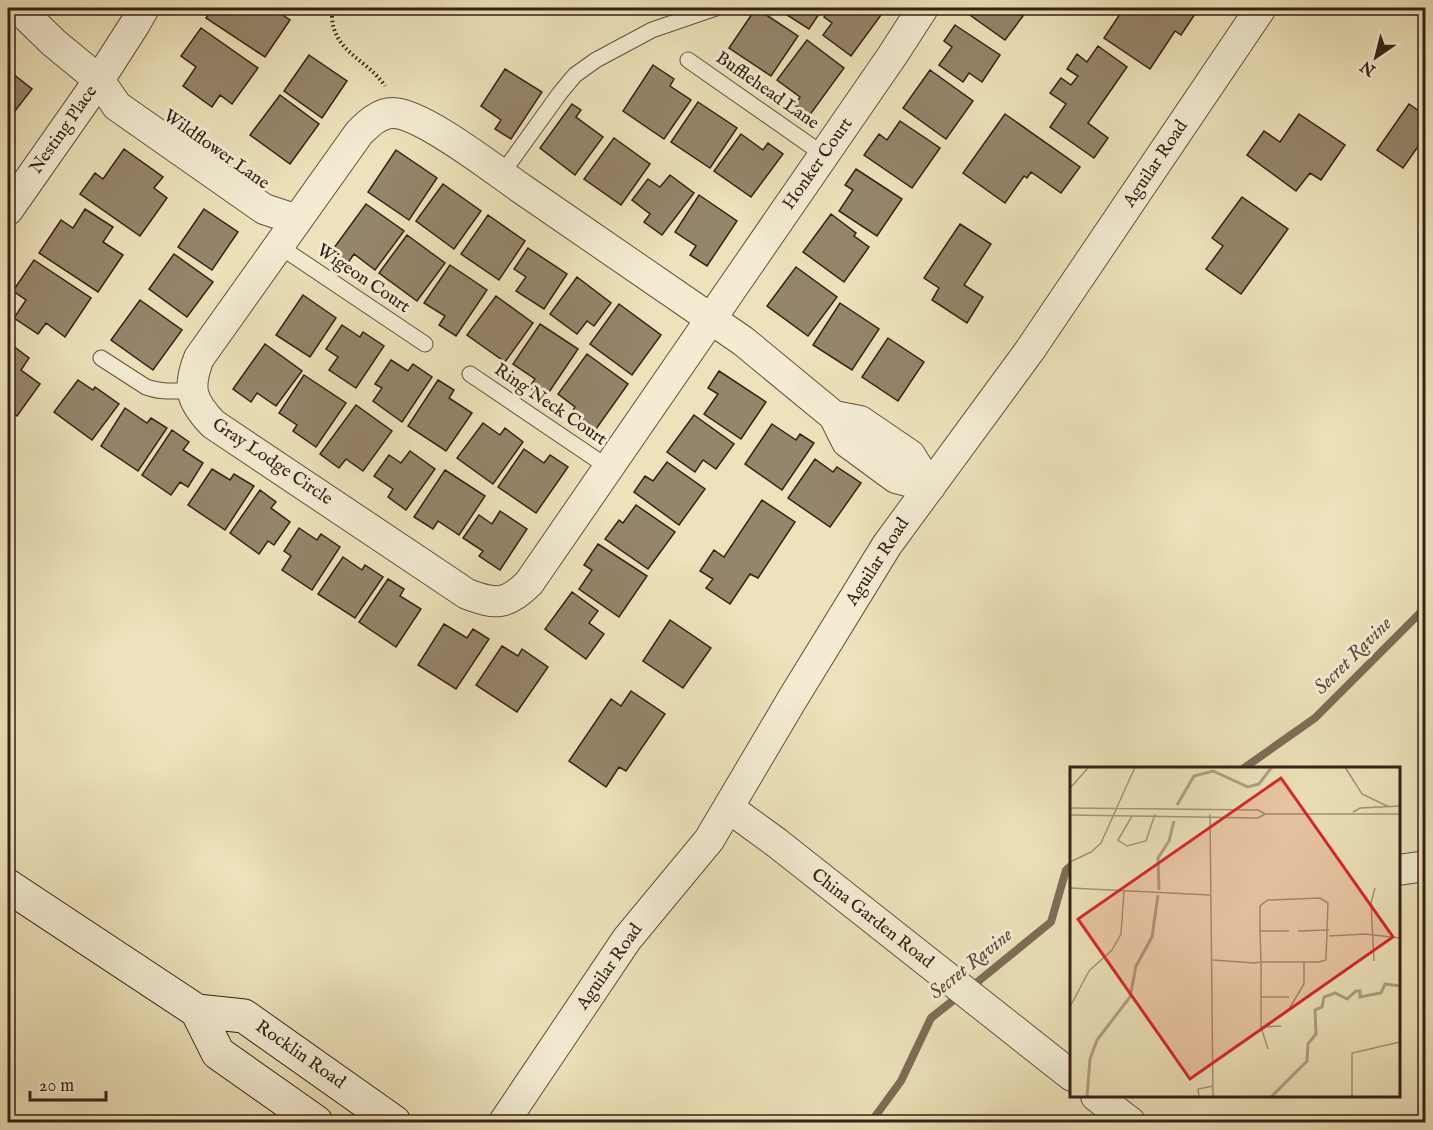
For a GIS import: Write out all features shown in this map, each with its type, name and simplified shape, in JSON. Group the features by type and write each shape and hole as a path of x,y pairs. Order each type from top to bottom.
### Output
{"main road":[{"name":"Rocklin Road","path":"8,886 197,1011 244,1016 394,1122"},
{"name":"Rocklin Road","path":"197,1011 218,1053 316,1122"}],"street":[{"name":"Wildflower Lane","path":"18,8 54,43 99,80 129,89 170,131 232,174 276,192 297,220"},
{"name":"Nesting Place","path":"8,210 99,80 144,8"},
{"name":"Aguilar Road","path":"504,1122 627,939 709,840 887,545 1030,350 1261,8"},
{"name":"Honker Court","path":"711,319 824,155 919,9"},
{"path":"192,390 192,376 199,358 359,133 373,119 392,113 413,118 433,128 743,341 834,416 847,442 896,478 930,488"},
{"name":"Gray Lodge Circle","path":"192,390 199,410 213,424 467,594 487,602 503,602 518,594 529,583 711,319"},
{"name":"China Garden Road","path":"729,808 771,838 1070,1075"},
{"path":"1400,870 1425,866"}],"lane":[{"path":"501,175 575,75 596,60 652,30 716,8"},
{"name":"Bufflehead Lane","path":"688,60 824,155"},
{"name":"Wigeon Court","path":"279,246 425,344"},
{"path":"101,358 154,390 162,392 192,390"},
{"name":"Ring Neck Court","path":"470,374 609,468"}],"path":[{"path":"332,16 332,29 340,44 378,76 388,90 392,113"}],"building":[{"path":"212,8 272,8 290,20 265,57 206,18"},
{"path":"756,8 798,36 771,76 729,48"},
{"path":"776,8 823,8 809,29"},
{"path":"831,8 870,8 881,15 851,56 823,35 832,23 824,17"},
{"path":"960,8 1029,8 1005,40"},
{"path":"1124,8 1199,8 1181,35 1175,31 1150,69 1104,38"},
{"path":"955,25 1000,55 982,82 969,73 963,82 939,65 952,47 944,41"},
{"path":"201,28 258,68 232,104 220,95 212,107 183,86 196,67 181,56"},
{"path":"807,40 844,68 809,116 795,105 800,97 777,80"},
{"path":"1098,46 1127,67 1088,123 1108,138 1094,158 1050,127 1066,104 1050,93 1061,78 1071,85 1078,76 1067,69 1077,54 1087,62"},
{"path":"309,55 347,81 322,118 284,91"},
{"path":"653,65 674,79 670,86 691,100 664,139 623,111"},
{"path":"505,69 542,92 511,139 495,129 501,120 481,106"},
{"path":"8,70 32,89 8,120"},
{"path":"930,70 973,101 946,139 903,108"},
{"path":"280,95 319,124 290,164 250,135"},
{"path":"698,102 737,128 710,168 671,142"},
{"path":"572,104 581,110 576,117 603,137 575,175 540,148"},
{"path":"1409,104 1426,116 1426,150 1419,145 1403,168 1377,150"},
{"path":"1005,114 1080,167 1061,193 1031,172 1027,178 1024,176 1005,203 963,173"},
{"path":"1299,114 1345,145 1321,180 1310,173 1296,191 1247,155 1264,131 1280,142"},
{"path":"900,121 940,148 912,188 864,155 879,134 887,140"},
{"path":"741,134 763,150 768,143 783,154 751,197 714,171"},
{"path":"614,138 650,164 621,205 584,179"},
{"path":"124,149 163,177 154,188 167,198 140,236 80,194 95,173 103,179"},
{"path":"396,150 437,178 409,220 368,192"},
{"path":"856,169 902,199 877,236 839,211 853,190 845,185"},
{"path":"670,175 694,193 662,235 644,222 650,214 632,200 648,179 660,187"},
{"path":"443,184 481,211 454,249 416,221"},
{"path":"699,195 737,221 707,266 690,255 696,246 675,232"},
{"path":"1242,197 1288,229 1241,294 1206,269 1223,246 1212,238"},
{"path":"366,204 404,231 375,270 354,254 347,264 331,252"},
{"path":"85,209 113,227 103,242 123,255 98,292 39,253 61,220 73,228"},
{"path":"204,209 238,232 212,270 178,247"},
{"path":"831,214 856,233 854,236 869,247 844,282 803,252"},
{"path":"488,215 525,241 499,280 461,254"},
{"path":"960,224 991,244 964,285 983,297 967,323 932,300 939,288 924,278"},
{"path":"407,235 445,263 417,301 379,273"},
{"path":"528,248 567,274 544,309 516,291 526,277 514,269"},
{"path":"174,254 213,282 187,317 149,289"},
{"path":"34,260 91,298 65,337 46,323 38,334 14,318 26,300 13,291"},
{"path":"450,265 487,290 456,336 439,325 445,316 424,303"},
{"path":"796,267 837,297 808,336 767,306"},
{"path":"577,277 611,303 594,326 587,321 577,334 550,314"},
{"path":"303,295 336,318 310,357 276,335"},
{"path":"496,296 533,323 505,362 467,335"},
{"path":"140,300 182,330 153,370 111,340"},
{"path":"840,303 879,329 852,370 813,345"},
{"path":"619,304 661,335 632,375 590,344"},
{"path":"540,324 578,349 545,398 529,388 535,379 513,364"},
{"path":"342,325 360,337 363,332 384,346 356,388 329,370 338,357 326,349"},
{"path":"888,338 924,362 898,401 862,377"},
{"path":"8,342 29,358 21,370 40,384 17,416 8,409"},
{"path":"265,344 302,371 276,406 257,393 251,402 233,389"},
{"path":"587,354 628,384 596,429 572,412 575,407 558,394"},
{"path":"391,360 408,371 413,364 432,377 402,422 373,401 382,388 375,384"},
{"path":"719,371 766,402 741,439 704,414 718,394 708,388"},
{"path":"304,375 346,403 316,447 293,431 297,425 279,413"},
{"path":"78,380 93,390 95,387 119,404 92,440 54,412"},
{"path":"438,380 454,390 449,398 472,413 446,451 408,426"},
{"path":"356,405 392,431 363,471 346,459 339,468 320,454"},
{"path":"125,408 147,423 151,418 167,428 138,471 101,446"},
{"path":"694,415 734,444 716,469 703,460 695,472 667,452"},
{"path":"483,423 500,435 505,428 523,442 493,484 457,458"},
{"path":"772,424 796,440 800,434 814,443 782,490 745,464"},
{"path":"172,430 189,442 183,450 203,463 188,487 180,482 171,495 142,475"},
{"path":"524,449 544,463 550,455 568,467 536,513 498,487"},
{"path":"410,451 435,469 406,510 388,497 393,489 374,476 389,455 401,463"},
{"path":"815,459 833,472 837,467 861,483 830,527 788,498"},
{"path":"667,462 705,489 679,525 634,492 645,476 653,481"},
{"path":"212,469 230,480 234,474 254,486 225,530 188,505"},
{"path":"445,470 485,496 459,535 438,521 433,529 414,517"},
{"path":"260,490 276,502 271,508 290,522 274,545 268,541 259,554 230,533"},
{"path":"762,500 795,522 758,578 750,574 730,604 706,588 713,579 700,571 714,550 724,557"},
{"path":"636,505 675,532 648,569 605,539 619,520 623,523"},
{"path":"500,511 527,529 500,570 479,556 483,551 463,538 479,515 492,524"},
{"path":"299,528 317,540 321,534 340,547 312,590 282,570 291,556 284,551"},
{"path":"598,544 647,576 619,617 579,589 592,570 584,565"},
{"path":"343,557 362,570 365,565 383,577 355,618 318,594"},
{"path":"388,579 404,589 400,596 421,609 396,647 359,622"},
{"path":"572,592 598,611 589,623 604,634 586,659 545,629"},
{"path":"670,620 711,648 683,688 643,661"},
{"path":"444,624 467,638 473,629 489,639 456,689 418,665"},
{"path":"502,646 518,656 522,649 548,667 517,712 476,685"},
{"path":"631,691 665,714 626,771 619,767 606,787 569,761 611,699 621,706"}],"waterway":[{"name":"Secret Ravine","path":"1245,767 1315,718 1426,607"},
{"name":"Secret Ravine","path":"970,988 1051,922 1066,870 1070,867"},
{"name":"Secret Ravine","path":"871,1122 901,1081 931,1018 960,995"}]}
